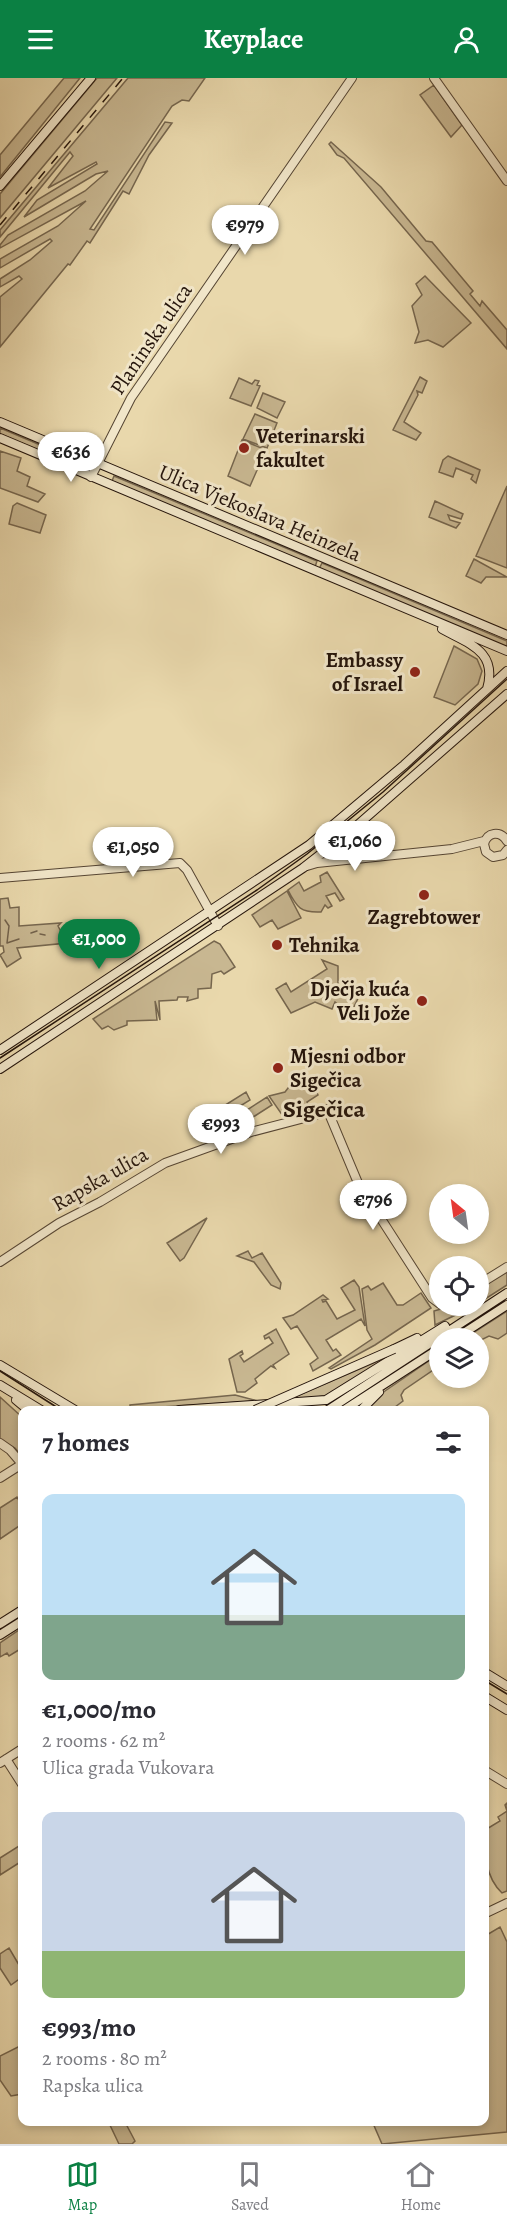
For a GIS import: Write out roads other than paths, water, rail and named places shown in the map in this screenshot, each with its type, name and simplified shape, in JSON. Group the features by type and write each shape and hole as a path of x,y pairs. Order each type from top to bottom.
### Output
{"main road":[{"path":"0,186 91,78"},
{"name":"Ulica Vjekoslava Heinzela","path":"0,422 507,635"},
{"name":"Ulica Vjekoslava Heinzela","path":"0,438 507,651"},
{"path":"430,620 481,651 489,670 487,690"},
{"path":"0,1050 211,912 324,833 507,671"},
{"path":"0,1069 303,868 353,829 507,694"},
{"path":"237,1406 326,1400 446,1326 504,1295"},
{"path":"334,1406 504,1295"},
{"path":"471,1328 507,1305"},
{"path":"264,1406 446,1326"},
{"path":"350,1406 429,1355"},
{"path":"0,1365 69,1406"},
{"path":"365,1406 399,1374"},
{"path":"0,1385 24,1406"},
{"path":"0,1385 34,1406"},
{"path":"0,1624 18,1613"},
{"path":"0,1635 18,1624"},
{"path":"0,1635 18,1628"},
{"path":"489,1675 507,1686"},
{"path":"489,1699 507,1710"}],"street":[{"path":"82,89 84,78"},
{"name":"Planinska ulica","path":"91,477 131,398 352,78"},
{"path":"434,78 507,180"},
{"path":"353,829 351,841 355,849 366,855 380,856"},
{"path":"303,868 317,863 452,849 484,841 494,833 502,835 507,841"},
{"path":"484,841 486,852"},
{"path":"452,849 486,852 497,857 507,851"},
{"path":"0,878 174,862 187,870 218,926"},
{"name":"Rapska ulica","path":"0,1262 59,1223 100,1203 165,1163 251,1132 320,1114 327,1109 358,1183 429,1293"},
{"path":"489,1278 507,1267"},
{"path":"0,1443 18,1459"},
{"path":"0,1479 18,1467"},
{"path":"18,1752 3,1761 18,1779"},
{"path":"489,1773 507,1784"},
{"path":"489,1912 507,1903"}],"waterway":[{"path":"5,920 9,926 7,943 19,939"},
{"path":"31,933 37,931"},
{"path":"40,934 45,935"}],"tram line":[{"path":"0,1058 257,890 307,854 383,792 507,679"},
{"path":"0,1371 55,1406"},
{"path":"489,1683 507,1694"}],"railway":[{"path":"0,225 123,78"}],"place":[{"name":"Veterinarski fakultet","path":"244,448"},
{"name":"Embassy of Israel","path":"415,672"},
{"name":"Zagrebtower","path":"424,895"},
{"name":"Tehnika","path":"277,945"},
{"name":"Dječja kuća Veli Jože","path":"422,1001"},
{"name":"Mjesni odbor Sigečica","path":"278,1068"}],"district":[{"name":"Sigečica","path":"324,1109"}]}
